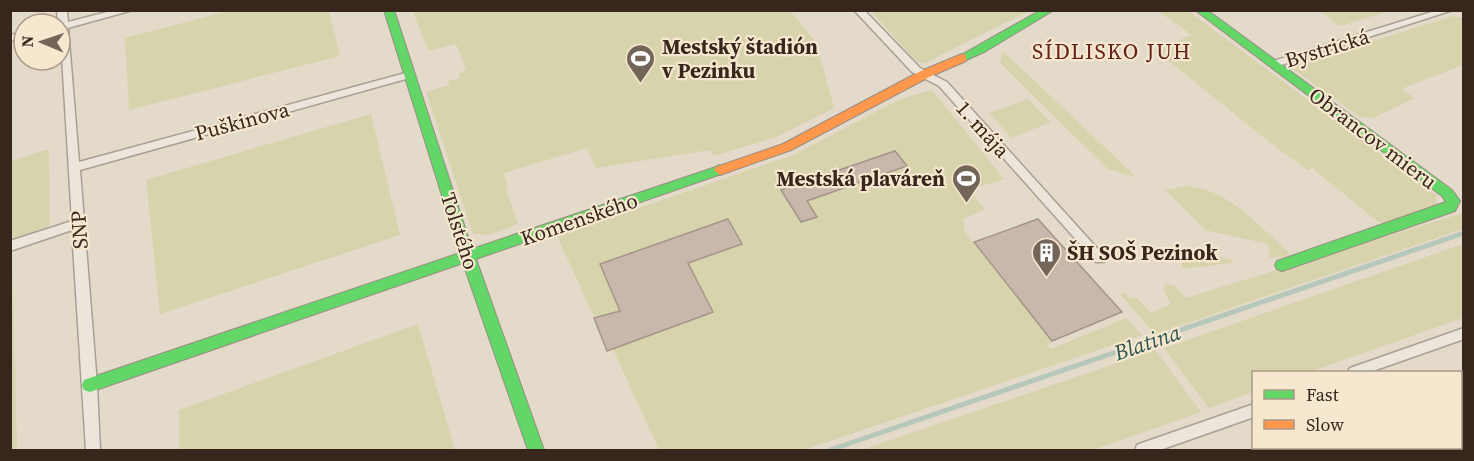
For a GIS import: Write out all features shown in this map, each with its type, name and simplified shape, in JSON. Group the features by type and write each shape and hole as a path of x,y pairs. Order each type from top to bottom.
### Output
{"street":[{"path":"72,24 129,10"},
{"name":"Tolstého","path":"389,10 468,257 536,450"},
{"name":"1. mája","path":"858,10 916,70 943,84 1100,259"},
{"name":"Komenského","path":"90,385 787,147 925,75 982,49 1049,10"},
{"name":"Obrancov mieru","path":"1200,10 1447,193 1454,201 1450,207 1282,265"},
{"name":"Bystrická","path":"1274,64 1449,10"},
{"name":"SNP","path":"66,72 93,450"},
{"name":"Puškinova","path":"74,167 409,75"},
{"path":"10,246 78,224"},
{"path":"1358,371 1464,333"},
{"path":"1142,450 1252,411"}],"shaded area":[{"path":"232,10 329,11 340,56 129,110 125,38"},
{"name":"Mestský štadión v Pezinku","path":"413,11 790,11 816,42 834,108 774,138 713,156 710,150 596,168 587,148 504,173 508,187 506,189 518,224 489,235 473,234 426,92 449,85 448,81 460,78 459,73 466,70 456,44 428,51"},
{"path":"871,11 1029,11 923,64 915,60"},
{"path":"1158,11 1188,11 1436,195 1437,205 1382,225 1312,168 1308,170 1273,145 1155,50 1192,35"},
{"path":"1320,11 1390,11 1340,26"},
{"path":"1453,16 1463,18 1463,65 1401,89 1415,98 1373,118 1360,117 1290,67"},
{"path":"1003,51 1136,177 1108,169 1000,63"},
{"path":"932,90 1004,179 969,190 985,209 963,219 964,231 1052,341 1046,345 1051,349 1126,318 1142,335 804,450 659,450 613,349 595,319 557,236 793,155 901,99"},
{"path":"1028,99 1051,122 1012,138 989,113"},
{"path":"371,114 400,235 160,314 146,180"},
{"path":"49,149 50,226 11,239 11,161"},
{"path":"1186,186 1202,189 1230,201 1290,254 1270,258 1268,244 1205,230 1165,190"},
{"path":"1463,213 1463,229 1155,334 1120,294 1124,292 1130,299 1137,298 1151,313 1171,304 1164,291 1164,285 1167,284 1175,286 1186,298"},
{"path":"1463,244 1463,318 1312,371 1252,371 1252,392 1209,408 1164,348"},
{"path":"1203,255 1231,260 1233,263 1182,268 1181,263"},
{"path":"12,257 17,450 10,450"},
{"path":"418,324 455,450 179,450 179,410"},
{"path":"1155,350 1201,412 1093,450 862,450"}],"building":[{"path":"895,151 907,166 807,201 817,217 801,222 781,190"},
{"path":"728,219 742,244 688,263 713,312 607,351 594,318 620,311 600,264"},
{"name":"ŠH SOŠ Pezinok","path":"1038,219 1122,312 1052,341 974,242"}],"waterway":[{"name":"Blatina","path":"830,450 1464,233"}],"traffic: fast":[{"path":"389,10 468,257 536,450"},
{"path":"962,58 1049,10"},
{"path":"1200,10 1447,193 1453,201 1450,207 1282,265"},
{"path":"90,385 720,170"}],"traffic: slow":[{"path":"720,170 787,147 925,74 962,58"}],"place":[{"name":"Mestský štadión v Pezinku","path":"641,84"},
{"name":"Mestská plaváreň","path":"966,204"},
{"name":"ŠH SOŠ Pezinok","path":"1046,278"}],"district":[{"name":"SÍDLISKO JUH","path":"1112,51"}]}
